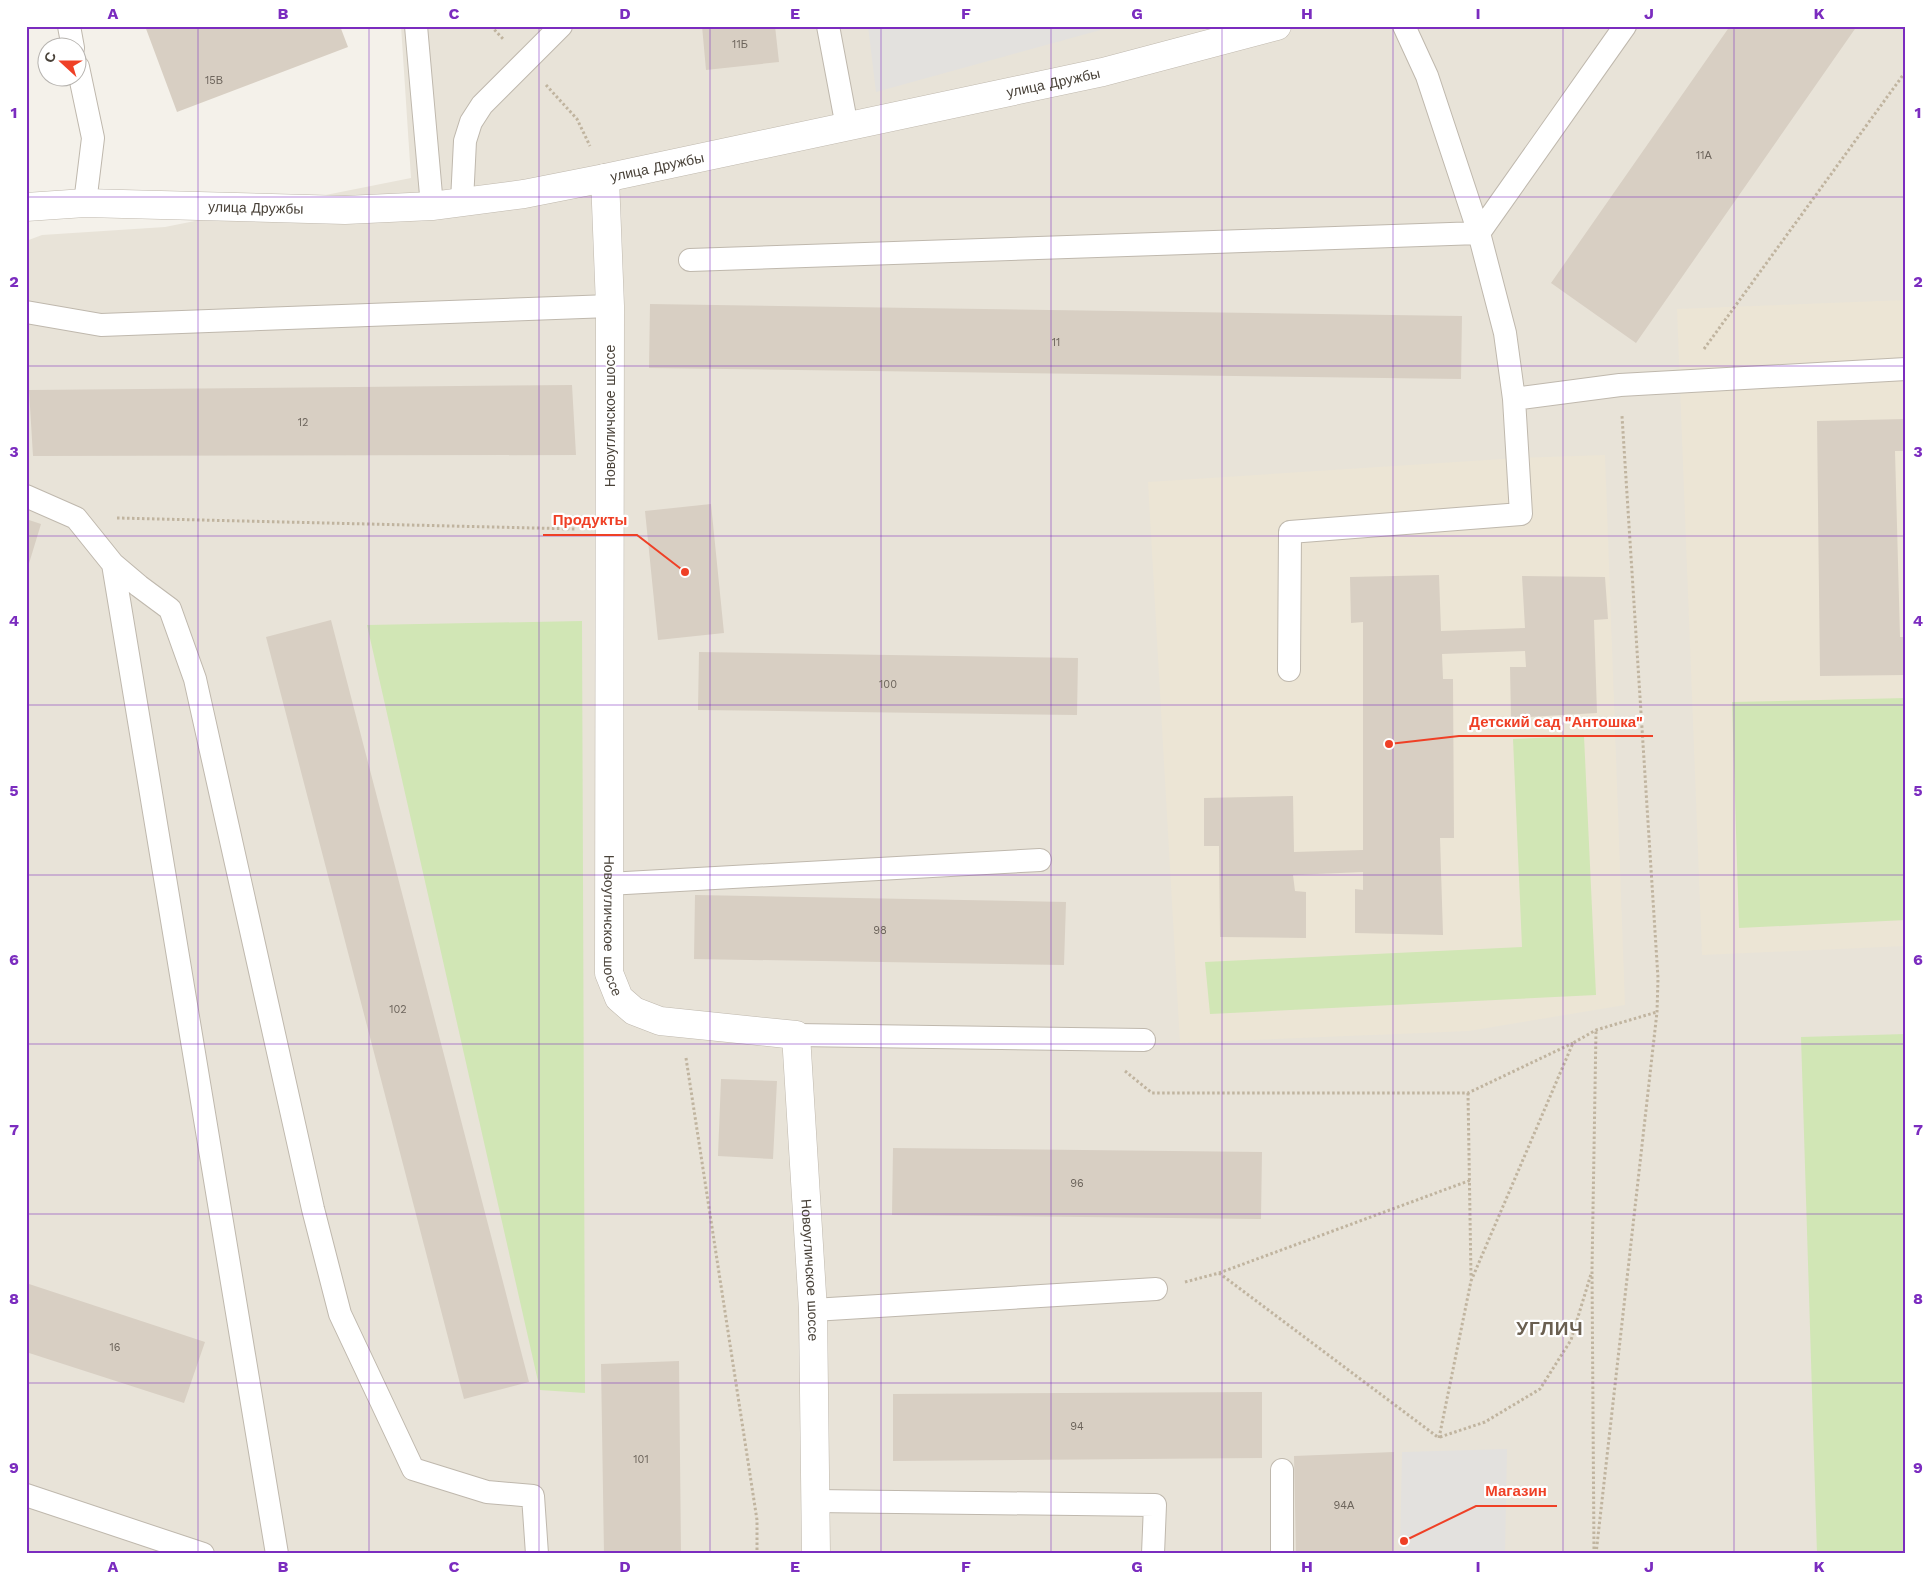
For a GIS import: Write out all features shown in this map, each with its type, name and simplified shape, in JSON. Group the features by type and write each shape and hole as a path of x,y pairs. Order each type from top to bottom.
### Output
{"street":[{"name":"улица Дружбы","path":"26,208 85,202 345,210 432,206 524,194 1103,72 1277,26"},
{"name":"Новоугличское шоссе","path":"605,178 610,306 608,973 619,998 634,1011 660,1021 796,1035 813,1310 816,1554"}],"lane":[{"path":"416,26 432,206"},
{"path":"462,201 465,141 471,122 482,105 561,26"},
{"path":"828,26 847,127"},
{"path":"1289,670 1290,532 1520,514 1514,399 1505,333 1479,233 1427,76 1404,26"},
{"path":"1479,233 1625,26"},
{"path":"83,88 93,138 85,202"},
{"path":"690,260 1479,233"},
{"path":"26,312 101,324 610,306"},
{"path":"1514,399 1620,384 1906,369"},
{"path":"26,496 76,518 113,564 170,609 195,679 313,1209 340,1314 413,1469 487,1492 533,1496 537,1554"},
{"path":"113,564 277,1554"},
{"path":"608,884 1040,860"},
{"path":"796,1035 1144,1040"},
{"path":"813,1310 1156,1290"},
{"path":"1282,1470 1282,1554"},
{"path":"26,1495 203,1554"},
{"path":"815,1501 1155,1505 1154,1554"}],"path":[{"path":"491,26 577,119 605,178"},
{"path":"1680,382 1906,71"},
{"path":"1595,1554 1657,1012 1658,978 1620,384"},
{"path":"76,518 609,530"},
{"path":"1085,1039 1152,1093 1468,1093 1596,1030 1657,1012"},
{"path":"681,1023 757,1520 756,1554"},
{"path":"1595,1554 1592,1270 1596,1030"},
{"path":"1439,1438 1471,1281 1572,1043"},
{"path":"1468,1093 1471,1180 1471,1281"},
{"path":"1156,1290 1219,1273 1471,1180"},
{"path":"1439,1438 1485,1422 1540,1389 1571,1340 1592,1270"},
{"path":"1219,1273 1439,1438"}],"shaded area":[{"path":"401,26 1906,26 1906,1554 26,1554 26,241 42,235 165,227 411,178"},
{"path":"868,26 1115,26 876,92"},
{"path":"1906,300 1906,946 1702,955 1677,309"},
{"path":"1605,455 1625,1005 1469,1031 1180,1043 1148,482 1518,458"},
{"path":"1507,1449 1505,1554 1400,1554 1402,1452"}],"green space":[{"path":"582,621 585,1393 540,1390 367,625"},
{"path":"1906,698 1906,920 1739,928 1732,702"},
{"path":"1584,736 1596,995 1210,1014 1205,962 1522,947 1513,739"},
{"path":"1906,1034 1906,1554 1817,1554 1801,1037"}],"building":[{"path":"145,26 340,26 348,47 177,112"},
{"path":"702,26 775,26 779,62 706,70"},
{"path":"1730,26 1857,26 1636,343 1551,283"},
{"path":"650,304 1462,316 1461,379 649,368"},
{"path":"572,385 576,455 33,456 29,390"},
{"path":"1906,419 1906,451 1895,451 1900,637 1906,637 1906,675 1820,676 1817,421"},
{"path":"711,504 724,633 658,640 645,511"},
{"path":"26,519 41,524 27,570 26,570"},
{"path":"1439,575 1441,631 1525,628 1522,576 1605,577 1608,619 1594,620 1597,713 1511,718 1510,667 1526,667 1525,651 1442,654 1443,679 1453,679 1454,838 1440,838 1443,935 1355,933 1355,889 1363,890 1363,872 1293,875 1295,891 1306,892 1306,938 1220,937 1219,846 1204,846 1204,798 1293,796 1294,852 1363,850 1363,622 1351,623 1350,577"},
{"path":"331,620 529,1382 464,1399 266,637"},
{"path":"699,652 1078,658 1077,715 698,710"},
{"path":"695,895 1066,902 1064,965 694,959"},
{"path":"721,1079 777,1081 773,1159 718,1156"},
{"path":"893,1148 1262,1152 1261,1219 892,1215"},
{"path":"26,1283 205,1342 184,1403 26,1352"},
{"path":"679,1361 681,1554 604,1554 601,1364"},
{"path":"1262,1392 1262,1458 893,1461 893,1394"},
{"path":"1394,1452 1393,1554 1296,1554 1294,1456"}],"place":[{"name":"Продукты","path":"685,572"},
{"name":"Детский сад \"Антошка\"","path":"1389,744"},
{"name":"Магазин","path":"1404,1541"}],"district":[{"name":"УГЛИЧ","path":"1550,1328"}]}
